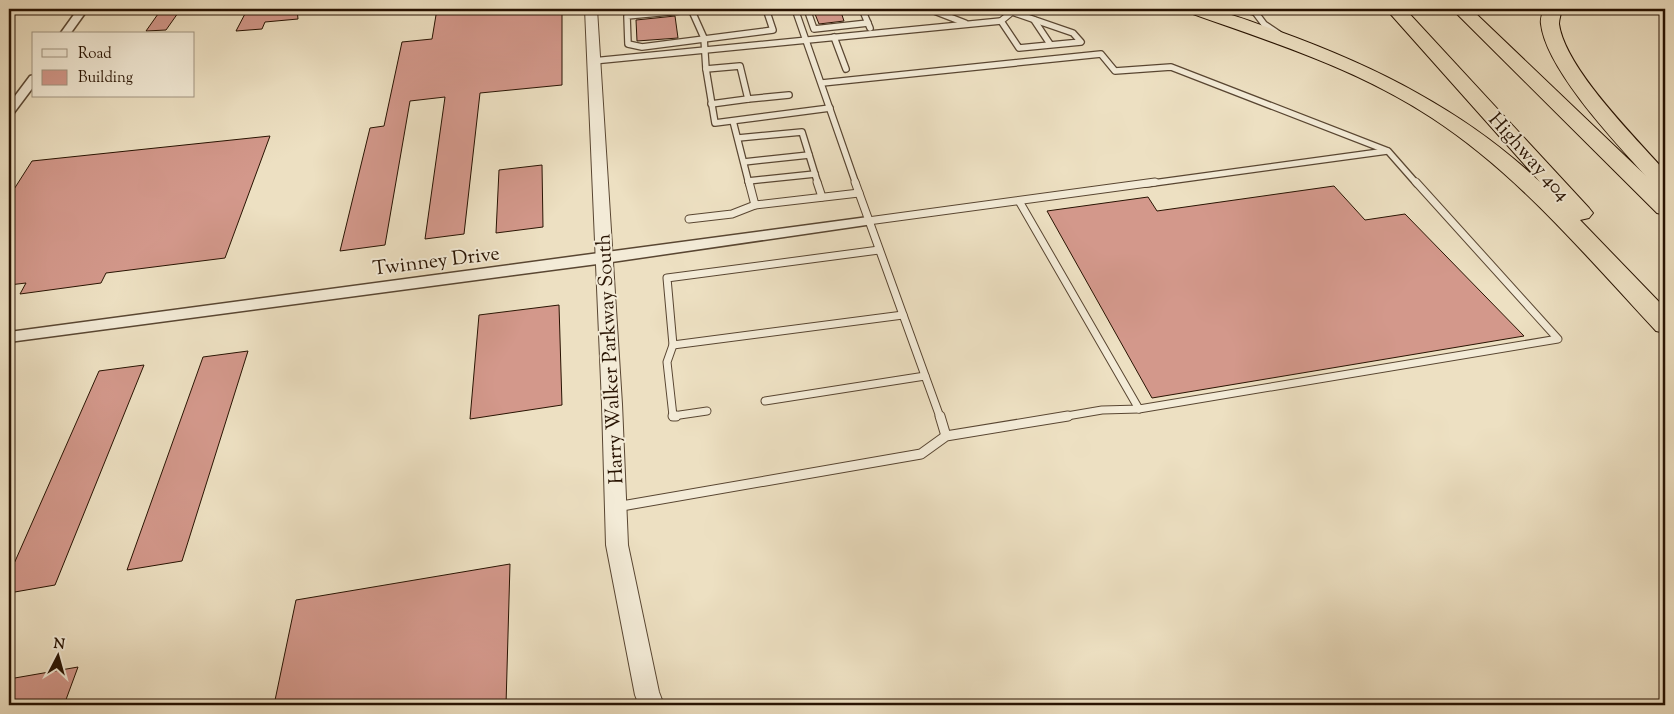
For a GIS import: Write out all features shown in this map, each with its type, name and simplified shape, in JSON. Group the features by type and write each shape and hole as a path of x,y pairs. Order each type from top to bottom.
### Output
{"highway":[{"path":"1196,9 1284,39 1384,81 1439,113 1471,135 1545,200 1665,324"},
{"name":"Highway 404","path":"1395,9 1665,304"},
{"path":"1461,9 1665,208"},
{"path":"1553,9 1549,24 1556,45 1568,65 1616,130 1665,184"}],"street":[{"path":"66,32 83,9"},
{"name":"Harry Walker Parkway South","path":"590,9 605,258 617,545 647,695 652,705"},
{"path":"9,112 32,81"},
{"name":"Twinney Drive","path":"9,337 868,221"}],"lane":[{"path":"766,9 772,30 704,38 635,47 628,44 627,16 691,9 704,38 706,69 715,123 830,108"},
{"path":"795,9 868,221 946,436"},
{"path":"807,9 814,29 868,24"},
{"path":"862,9 872,33"},
{"path":"929,9 967,24"},
{"path":"1242,9 1256,12 1272,9"},
{"path":"594,61 1001,21 1012,12 1073,33 1081,42 1019,48 1001,21"},
{"path":"1256,12 1264,24 1284,39"},
{"path":"1034,20 1050,44"},
{"path":"834,37 846,69"},
{"path":"616,507 920,454 946,436 1102,410 1139,409 1558,339 1388,151 1171,67 1115,71 1101,54 822,83"},
{"path":"706,69 740,66 748,99"},
{"path":"711,104 789,95"},
{"path":"733,121 754,205"},
{"path":"738,138 802,132 822,197"},
{"path":"868,221 1388,151"},
{"path":"744,162 809,154"},
{"path":"748,181 815,174"},
{"path":"689,219 732,214 754,205 859,193"},
{"path":"1019,201 1139,409"},
{"path":"707,411 673,416 667,362 673,345 667,278 879,250"},
{"path":"673,345 903,315"},
{"path":"765,401 925,376"}],"building":[{"path":"297,9 298,19 265,22 262,29 236,31 247,10"},
{"path":"437,9 562,9 562,85 480,93 464,234 425,239 445,97 410,101 385,245 340,251 370,128 384,126 402,42 432,39"},
{"path":"813,9 840,9 844,21 819,24"},
{"path":"178,13 166,30 146,31 158,14"},
{"path":"675,16 678,38 637,41 636,20"},
{"path":"270,136 225,258 106,273 101,283 20,294 26,283 9,285 9,197 32,161"},
{"path":"542,165 543,227 496,233 499,170"},
{"path":"1334,186 1365,220 1405,214 1524,336 1152,398 1047,211 1148,197 1157,211"},
{"path":"559,305 562,405 470,419 479,315"},
{"path":"248,351 182,561 127,570 203,357"},
{"path":"144,365 55,585 9,593 9,575 99,371"},
{"path":"510,564 506,705 274,705 296,600"},
{"path":"78,667 64,705 9,705 9,679"}]}
